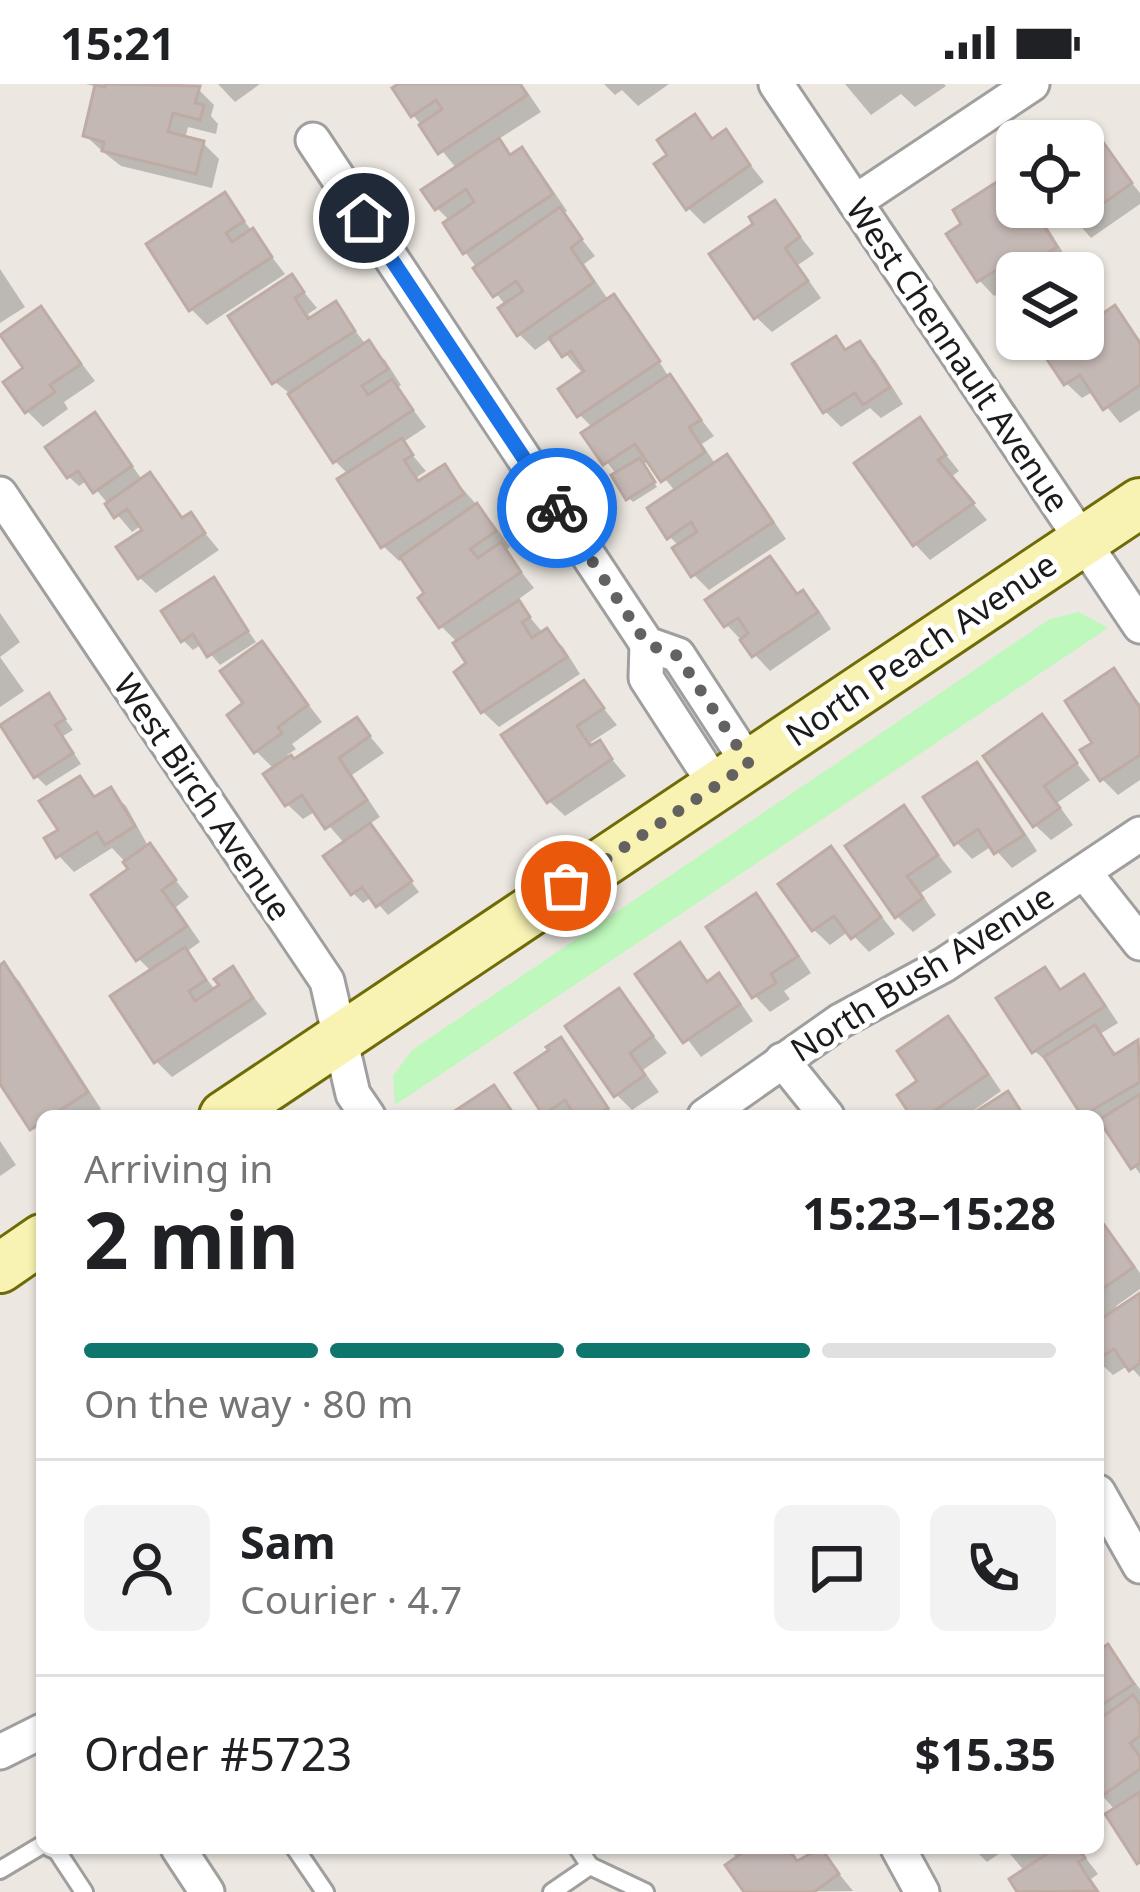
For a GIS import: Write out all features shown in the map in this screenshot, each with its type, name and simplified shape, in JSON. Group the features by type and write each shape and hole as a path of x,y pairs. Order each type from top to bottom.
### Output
{"street":[{"name":"West Chennault Avenue","path":"776,84 1140,626"},
{"path":"855,202 1032,84"},
{"path":"313,140 647,644 646,678 733,775"},
{"name":"West Birch Avenue","path":"0,494 327,981 353,1094 364,1110"},
{"name":"North Peach Avenue","path":"233,1110 1140,503"},
{"name":"North Bush Avenue","path":"713,1110 840,1021 944,965 1140,834"},
{"path":"1084,872 1140,944"},
{"path":"782,1060 822,1110"},
{"path":"0,1268 36,1243"},
{"path":"1104,1503 1140,1566"},
{"path":"0,1753 36,1734"},
{"path":"182,1854 207,1892"},
{"path":"901,1854 922,1892"}],"lane":[{"path":"0,1870 36,1851"},
{"path":"59,1854 84,1892"},
{"path":"299,1854 325,1892"},
{"path":"582,1854 590,1866 645,1892"},
{"path":"552,1892 590,1866"}],"green space":[{"path":"1079,612 1108,628 395,1105 393,1076 412,1050 1050,619"}],"building":[{"path":"398,84 520,84 527,95 438,154 419,125 442,109 436,100 411,117 392,88"},
{"path":"95,85 200,86 195,103 204,105 200,120 173,113 168,132 204,141 196,174 102,151 104,142 83,136"},
{"path":"695,114 712,139 726,129 750,165 686,210 654,164 667,155 657,140"},
{"path":"499,138 510,155 522,147 553,194 463,254 443,223 474,202 466,189 435,210 421,190"},
{"path":"1104,143 1132,183 1104,203"},
{"path":"996,183 996,228 1045,228 1057,247 1049,252 996,252 996,270 977,282 946,234 961,224 953,210"},
{"path":"225,192 244,221 226,233 232,242 253,228 272,257 189,311 146,244"},
{"path":"775,200 800,237 785,248 808,281 754,319 709,254 753,224 749,217"},
{"path":"560,207 582,239 571,248 594,282 517,336 498,308 523,291 516,281 493,297 473,268"},
{"path":"292,274 304,292 295,298 308,319 336,301 355,331 272,384 228,316"},
{"path":"614,294 660,361 577,417 558,389 584,371 571,351 562,357 549,338"},
{"path":"1115,305 1140,343 1140,385 1103,410 1080,375 1064,385 1047,360 1104,360 1104,313"},
{"path":"41,306 81,364 50,385 55,392 25,413 3,382 23,368 0,335"},
{"path":"836,336 845,350 860,341 890,387 863,405 855,393 823,413 792,364"},
{"path":"369,340 388,369 362,386 368,395 392,379 413,410 333,463 288,394"},
{"path":"670,374 701,420 689,427 705,452 661,482 635,444 603,465 581,433"},
{"path":"95,412 132,466 93,493 78,471 67,478 45,447"},
{"path":"920,417 946,455 938,460 974,503 913,546 854,463"},
{"path":"402,438 413,455 404,460 418,481 445,464 464,494 381,548 337,479"},
{"path":"727,454 773,522 691,577 672,548 697,532 691,522 667,539 647,508"},
{"path":"640,458 655,482 626,500 611,475"},
{"path":"150,472 182,518 191,512 205,533 138,579 116,547 142,530 127,509 114,518 105,504"},
{"path":"477,503 496,531 470,549 478,558 501,542 521,572 439,628 418,598 424,593 400,557"},
{"path":"770,556 797,594 803,590 818,612 752,657 740,640 748,633 738,618 724,627 705,600"},
{"path":"214,577 248,631 207,657 193,634 181,642 161,611"},
{"path":"519,600 530,617 522,622 532,638 547,628 567,657 481,713 454,672 466,663 453,643"},
{"path":"262,641 308,705 278,727 282,733 254,753 227,715 243,703 220,671"},
{"path":"1114,668 1140,708 1140,755 1100,781 1080,750 1092,743 1065,701"},
{"path":"584,680 604,708 577,726 590,746 600,740 612,759 547,803 501,735"},
{"path":"49,693 65,719 55,725 73,753 34,778 0,725"},
{"path":"1042,714 1077,763 1044,786 1060,808 1033,827 983,756"},
{"path":"357,717 370,736 339,758 367,800 325,829 302,795 285,806 263,774"},
{"path":"977,762 1024,835 994,854 978,829 954,845 923,797"},
{"path":"80,776 94,797 111,787 135,826 105,845 97,832 56,858 44,838 58,830 39,801"},
{"path":"904,805 938,855 907,876 923,898 895,918 845,846"},
{"path":"370,823 412,881 376,907 362,887 351,895 323,856"},
{"path":"150,843 176,880 162,890 187,926 136,961 91,895 128,869 123,862"},
{"path":"831,846 881,917 851,939 834,916 812,931 778,884"},
{"path":"756,893 798,956 771,974 776,983 752,998 706,927"},
{"path":"680,942 707,982 719,973 740,1004 683,1043 635,974"},
{"path":"185,947 206,980 189,991 195,1001 219,985 214,979 233,966 253,998 154,1063 110,996"},
{"path":"4,962 88,1092 60,1110 36,1110 36,1126 30,1130 0,1084 0,965"},
{"path":"1045,967 1060,990 1084,974 1105,1006 1032,1053 996,998"},
{"path":"619,988 653,1036 630,1053 645,1075 614,1097 565,1026"},
{"path":"948,1016 988,1074 936,1110 907,1110 897,1095 917,1081 897,1051"},
{"path":"1095,1025 1114,1055 1138,1040 1140,1082 1092,1110 1078,1110 1044,1057"},
{"path":"561,1037 608,1108 571,1110 565,1100 550,1110 540,1110 515,1073 549,1050 546,1047"},
{"path":"494,1085 511,1110 456,1110"},
{"path":"1008,1091 1020,1110 978,1110"},
{"path":"1140,1094 1140,1163 1131,1169 1104,1128 1104,1117"},
{"path":"1104,1225 1134,1267 1104,1288"},
{"path":"1140,1293 1140,1363 1129,1371 1114,1349 1104,1355 1104,1317"},
{"path":"1108,1644 1134,1684 1104,1703 1104,1647"},
{"path":"1133,1695 1140,1705 1140,1736 1130,1743 1140,1757 1140,1769 1104,1794 1104,1716"},
{"path":"1140,1792 1140,1862 1137,1864 1105,1814"},
{"path":"741,1854 792,1854 797,1861 810,1854 825,1854 839,1874 814,1892 744,1892 725,1865"},
{"path":"1047,1854 1082,1854 1085,1858 1078,1862 1097,1891 1017,1892 1009,1879"}],"way so far":[{"path":"557,508 647,644 678,656 749,764 566,886"}],"route":[{"path":"364,218 557,508"}]}
